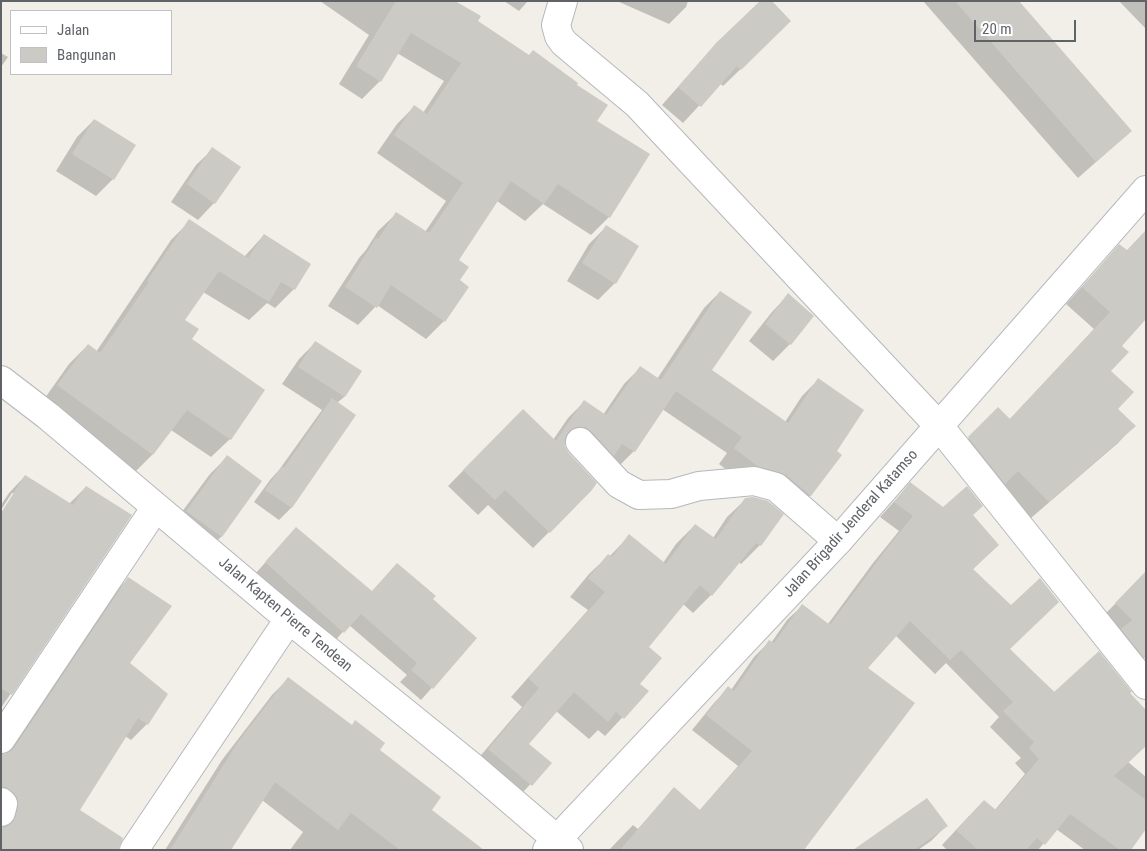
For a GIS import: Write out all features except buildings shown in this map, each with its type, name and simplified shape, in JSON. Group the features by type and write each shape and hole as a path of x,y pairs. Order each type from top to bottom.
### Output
{"street":[{"path":"559,19 564,43 637,104 939,426 1146,685"},
{"name":"Jalan Brigadir Jenderal Katamso","path":"557,846 838,541 1146,190"},
{"name":"Jalan Kapten Pierre Tendean","path":"8,385 48,416 289,619 471,766 557,846"},
{"path":"580,442 619,484 639,495 671,494 699,486 754,481 776,487 838,541"},
{"path":"1,739 156,507"},
{"path":"134,850 289,619"},
{"path":"1,802 3,804 1,812"}]}
